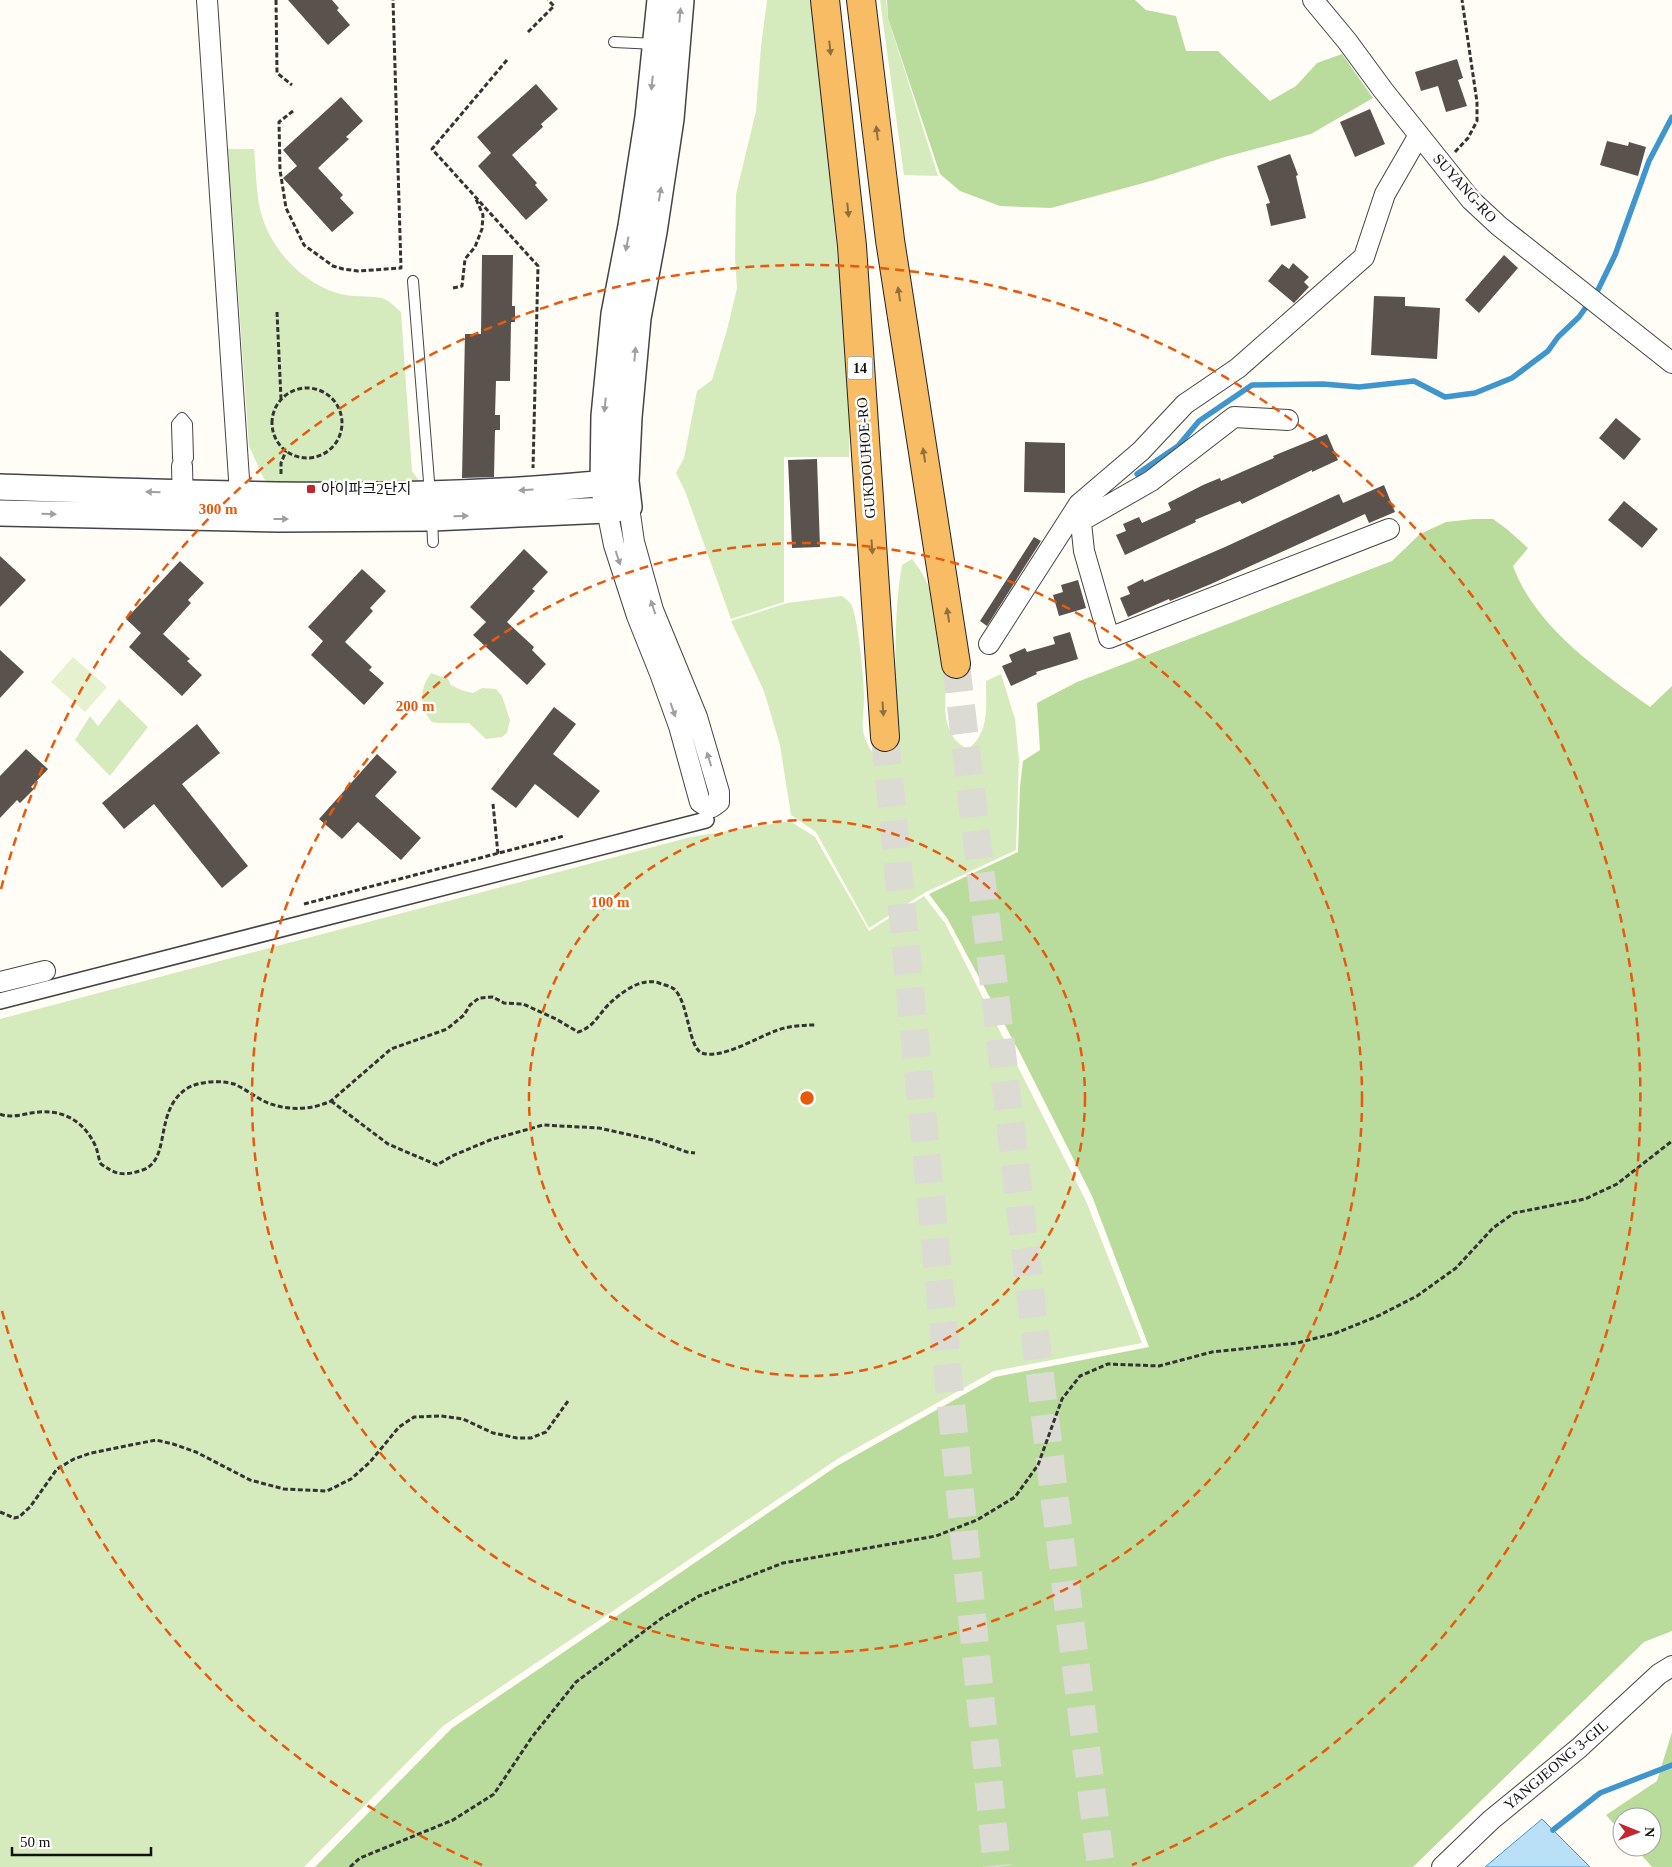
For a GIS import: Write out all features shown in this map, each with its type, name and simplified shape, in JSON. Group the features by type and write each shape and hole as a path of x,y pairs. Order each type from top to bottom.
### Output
{"highway":[{"name":"GUKDOUHOE-RO","path":"825,0 852,246 885,736"},
{"path":"861,0 890,240 956,664"}],"street":[{"path":"207,0 240,507"},
{"path":"615,482 629,417 638,318 654,232 671,119 666,45 660,0"},
{"path":"558,489 582,475 592,464 603,434 614,314 631,226 648,117 666,45 681,0"},
{"name":"SUYANG-RO","path":"1313,0 1471,200 1499,226 1672,363"},
{"path":"989,644 1080,513 1184,404 1238,368 1364,257 1385,194 1419,135"},
{"path":"1080,513 1151,480 1234,417 1288,420"},
{"path":"603,434 615,482 618,509 614,545 637,616 679,726 700,802 712,807 718,802 719,792 697,718 653,610 634,542 618,509"},
{"path":"182,466 182,517"},
{"path":"431,513 558,489 615,482"},
{"path":"0,487 183,493 240,507"},
{"path":"0,513 182,517 240,507 431,513 618,509"},
{"path":"1080,513 1084,551 1109,638 1389,529"},
{"path":"0,1001 706,820"},
{"path":"0,982 45,971"},
{"name":"YANGJEONG 3-GIL","path":"1442,1867 1490,1820 1579,1748 1659,1674 1672,1666"}],"lane":[{"path":"614,42 666,45"},
{"path":"413,281 431,513"}],"path":[{"path":"276,0 277,73 292,85"},
{"path":"293,111 279,122 280,170 286,208 304,245 333,266 343,269 358,271 401,268 393,0"},
{"path":"528,32 554,6 548,0"},
{"path":"1441,163 1468,138 1477,121 1477,102 1462,0"},
{"path":"507,60 432,149 538,266 533,468 523,467"},
{"path":"453,288 462,286 465,259 475,247 482,229 483,215 476,197"},
{"path":"277,312 281,399"},
{"path":"306,387 317,389 327,394 335,401 340,411 342,422 340,434 334,445 325,453 314,458 301,458 280,446 274,436 271,424 272,413 281,399 295,389 306,387"},
{"path":"280,480 281,462 286,451"},
{"path":"493,804 498,854"},
{"path":"0,1114 19,1115 47,1110 73,1119 84,1130 95,1146 101,1164 114,1173 125,1175 146,1169 156,1159 165,1119 172,1103 186,1089 200,1083 233,1084 268,1103 303,1109 332,1101 391,1049 447,1029 464,1015 470,1005 479,998 493,997 504,1003 523,1004 556,1018 578,1032 587,1029 609,1004 636,984 655,982 672,987 682,998 695,1047 701,1053 710,1054 732,1050 775,1031 800,1025 816,1025"},
{"path":"332,1101 388,1144 437,1165 452,1156 490,1140 543,1125 599,1128 654,1140 686,1152 695,1153"},
{"path":"350,1867 360,1858 453,1820 494,1794 532,1737 576,1682 662,1618 699,1596 783,1563 936,1536 977,1520 1015,1497 1038,1465 1062,1400 1080,1376 1108,1364 1160,1366 1212,1352 1296,1343 1336,1333 1378,1316 1418,1296 1456,1268 1493,1228 1514,1213 1585,1199 1617,1184 1672,1141"},
{"path":"0,1512 14,1518 19,1517 30,1506 57,1470 74,1459 91,1452 156,1440 196,1452 250,1480 284,1489 327,1491 351,1479 370,1462 399,1427 414,1416 441,1416 463,1419 492,1433 517,1438 531,1438 546,1432 568,1402"}],"green space":[{"path":"767,0 813,0 850,388 849,457 784,457 784,602 731,619 685,491 676,473 684,458 697,391 712,380 737,288 735,258 736,194 756,111"},
{"path":"880,0 886,0 888,18 938,176 904,175"},
{"path":"887,0 1135,0 1146,10 1176,16 1186,51 1218,51 1270,101 1296,86 1317,63 1342,54 1373,98 1311,134 1225,157 1151,181 1051,208 1000,206 960,191 940,174 888,18"},
{"path":"228,149 254,149 261,213 272,239 289,262 311,281 324,288 348,295 382,298 390,302 401,312 412,471 420,482 275,487 264,479 249,446"},
{"path":"1493,519 1528,548 1513,566 1523,588 1537,609 1571,646 1650,707 1672,686 1672,1631 1644,1642 1413,1867 315,1867 452,1728 837,1466 995,1377 1149,1347 1092,1196 1021,1055 947,918 929,894 1018,852 1020,787 1023,761 1040,750 1037,703 1077,682 1392,561 1420,534 1446,522"},
{"path":"912,559 929,587 938,618 943,651 947,723 954,739 968,749 980,735 983,727 986,709 986,681 1001,674 1015,719 1019,759 1016,850 926,892 869,928 816,832 791,815 780,745 764,691 731,621 787,603 842,596 846,599 854,611 860,649 864,689 864,734 869,747 875,755 891,751 896,732 896,632 899,582 902,565"},
{"path":"73,657 107,687 85,712 51,682"},
{"path":"431,673 448,679 451,685 461,690 473,693 482,688 496,689 502,696 510,720 507,733 502,737 486,739 469,723 432,722 425,711 422,698 424,685"},
{"path":"119,699 148,727 110,776 75,740 90,716 98,726"},
{"path":"790,821 815,837 869,931 924,896 945,923 1086,1201 1142,1343 994,1371 839,1458 443,1726 304,1867 0,1867 0,1019 691,837"},
{"path":"1672,1732 1672,1867 1652,1867 1643,1857 1662,1857 1662,1807 1618,1807 1657,1781"},
{"path":"1612,1811 1612,1822 1606,1815"}],"water":[{"path":"1542,1819 1590,1867 1485,1867"}],"building":[{"path":"288,0 332,0 339,8 337,10 350,25 328,45"},
{"path":"1457,59 1463,78 1458,80 1467,106 1446,112 1438,86 1421,91 1415,72"},
{"path":"536,84 558,109 541,124 543,127 512,155 537,183 535,185 548,200 526,220 478,166 491,153 477,137"},
{"path":"341,97 363,121 346,137 349,139 318,168 343,195 340,198 354,213 332,232 283,178 297,166 283,150"},
{"path":"1370,109 1385,144 1355,157 1340,122"},
{"path":"1607,141 1628,146 1629,142 1646,147 1638,176 1600,165"},
{"path":"1290,154 1298,175 1296,176 1306,218 1271,226 1266,204 1270,203 1257,166"},
{"path":"482,255 513,255 512,306 515,306 515,322 511,322 510,381 496,381 495,415 500,415 500,430 495,430 494,477 462,478 465,334 481,334"},
{"path":"1504,255 1518,268 1479,313 1465,300"},
{"path":"1293,263 1309,277 1304,282 1309,287 1294,303 1268,281 1282,264 1289,269"},
{"path":"1374,296 1405,297 1405,306 1440,308 1437,359 1371,355"},
{"path":"1616,418 1641,439 1624,460 1599,438"},
{"path":"1327,434 1338,460 1312,472 1312,470 1242,504 1240,501 1195,520 1196,522 1125,555 1116,535 1126,531 1123,524 1139,517 1142,523 1171,510 1168,503 1203,485 1220,478 1221,481 1274,458 1273,456"},
{"path":"1025,442 1065,443 1065,493 1024,492"},
{"path":"817,459 820,547 792,548 788,460"},
{"path":"1384,485 1395,512 1369,523 1365,514 1211,584 1170,601 1169,599 1128,617 1120,598 1130,594 1127,587 1143,579 1144,582 1225,547 1339,494 1343,503"},
{"path":"1624,501 1658,529 1642,548 1608,520"},
{"path":"1034,537 1041,541 987,626 980,621"},
{"path":"524,549 548,572 532,589 535,591 507,622 534,647 532,650 546,664 527,685 473,635 486,622 470,607"},
{"path":"0,556 26,580 0,607"},
{"path":"180,561 204,583 188,600 191,603 163,634 190,659 187,661 202,675 182,696 129,647 141,633 126,619"},
{"path":"362,569 386,591 370,608 373,611 345,642 372,667 369,670 384,683 364,705 311,655 323,641 308,627"},
{"path":"1078,580 1086,608 1059,616 1053,595 1063,592 1061,585"},
{"path":"1070,632 1078,659 1036,672 1037,674 1011,686 1002,666 1012,662 1009,655 1025,648 1027,652 1055,644 1053,637"},
{"path":"0,650 24,672 0,698"},
{"path":"554,707 576,724 553,754 600,791 578,818 535,784 516,808 491,789"},
{"path":"197,724 220,753 182,784 248,866 222,888 154,804 124,829 102,803"},
{"path":"26,749 48,769 31,787 34,789 20,803 17,800 0,818 0,776"},
{"path":"377,754 397,772 375,796 421,838 401,860 358,822 342,839 319,819"}],"waterway":[{"path":"1595,296 1615,255 1649,161 1672,117"},
{"path":"1137,474 1178,446 1199,421 1252,385 1323,384 1359,387 1414,381 1445,397 1475,393 1512,378 1548,351 1589,303"},
{"path":"1553,1830 1600,1793 1672,1765"}],"tunnel":[{"path":"956,664 1053,1485 1101,1867"},
{"path":"885,737 997,1867"}],"place":[{"name":"아이파크2단지","path":"311,489"}]}
